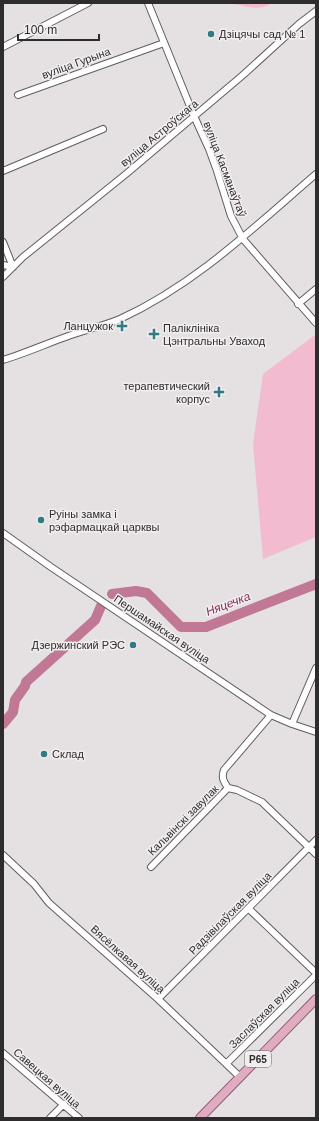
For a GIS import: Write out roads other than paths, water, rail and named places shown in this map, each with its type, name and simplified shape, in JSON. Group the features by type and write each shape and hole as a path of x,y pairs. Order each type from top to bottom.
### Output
{"main road":[{"name":"Р65","path":"200,1118 316,999"}],"street":[{"path":"3,48 88,3"},
{"name":"вуліца Касманаўтаў","path":"148,3 215,164 231,216 243,239 316,323"},
{"name":"вуліца Астроўскага","path":"3,277 13,266 244,75 316,11"},
{"name":"вуліца Гурына","path":"18,94 164,43"},
{"path":"3,171 103,129"},
{"path":"3,360 70,335 110,324 181,285 243,239 316,174"},
{"path":"3,242 13,266"},
{"path":"3,264 13,266"},
{"path":"298,304 316,290"},
{"name":"Першамайская вуліца","path":"4,534 271,714 292,724 316,732"},
{"path":"292,724 316,668"},
{"path":"271,714 224,770 222,776 228,788 237,790 262,802 316,854"},
{"name":"Кальвінскі завулак","path":"151,867 228,788"},
{"name":"Радзівілаўская вуліца","path":"158,999 316,840"},
{"name":"Вясёлкавая вуліца","path":"3,854 34,884 49,903 158,999 240,1077"},
{"path":"249,909 316,974"},
{"name":"Заслаўская вуліца","path":"226,1064 316,974"},
{"name":"Савецкая вуліца","path":"3,1053 79,1118"},
{"path":"50,1118 64,1104"}],"waterway":[{"name":"Няцечка","path":"112,594 136,591 147,593 181,627 206,627 316,584"},
{"name":"Няцечка","path":"3,724 13,712 15,700 25,686 26,682 95,620 101,606"}],"place":[{"name":"Дзіцячы сад № 1","path":"211,34"},
{"name":"Ланцужок","path":"122,326"},
{"name":"Паліклініка Цэнтральны Уваход","path":"154,334"},
{"name":"терапевтический корпус","path":"219,392"},
{"name":"Руіны замка і рэфармацкай царквы","path":"41,520"},
{"name":"Дзержинский РЭС","path":"133,645"},
{"name":"Склад","path":"44,754"}]}
